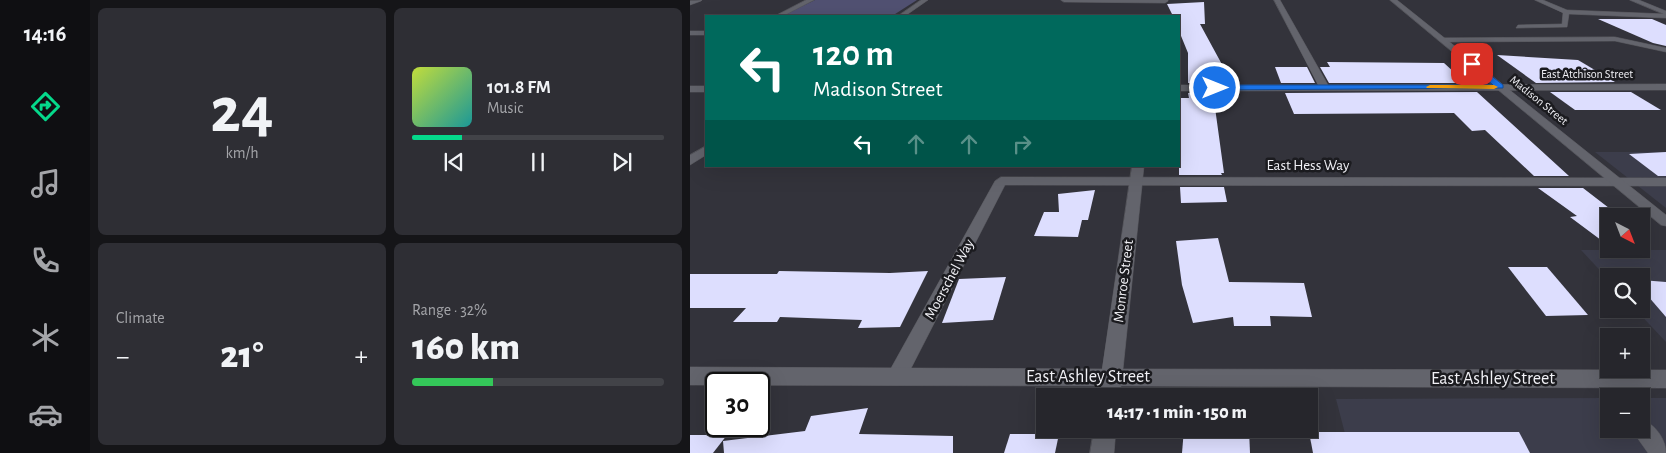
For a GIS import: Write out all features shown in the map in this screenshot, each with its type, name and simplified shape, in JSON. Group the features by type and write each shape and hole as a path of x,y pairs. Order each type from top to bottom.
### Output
{"street":[{"path":"690,3 699,0"},
{"path":"902,15 925,0"},
{"path":"1064,0 1165,3"},
{"path":"1277,0 1324,87"},
{"name":"Madison Street","path":"1393,0 1666,222"},
{"path":"1633,0 1666,14"},
{"path":"690,33 705,33"},
{"name":"East Atchison Street","path":"1180,88 1666,87"},
{"path":"690,89 705,89"},
{"path":"690,161 705,151"},
{"name":"Monroe Street","path":"1110,386 1136,173"},
{"name":"East Ashley Street","path":"690,376 897,376 1110,386 1602,378 1666,379"},
{"path":"1102,453 1104,438"}],"lane":[{"path":"780,15 811,0"},
{"path":"1538,0 1566,12 1666,14"},
{"path":"1518,27 1564,26 1566,12"},
{"path":"1443,40 1615,40 1666,50"},
{"path":"1076,180 1081,167"},
{"name":"East Hess Way","path":"1001,181 1076,180 1136,173 1666,182"},
{"name":"Moerschel Way","path":"897,376 1001,181"},
{"path":"1602,378 1610,388"},
{"path":"1649,438 1661,453"}],"shaded area":[{"path":"815,0 917,0 894,15 783,15"},
{"path":"1595,152 1666,152 1666,208"},
{"path":"1581,250 1600,250 1600,258 1650,258 1650,250 1666,250 1666,342 1643,318 1650,318 1650,268 1600,268 1600,270"},
{"path":"1600,398 1600,438 1650,438 1650,398 1666,398 1666,453 1350,453 1336,399"}],"building":[{"path":"1204,2 1205,24 1200,24 1225,70 1211,70 1212,83 1188,83 1188,53 1180,33 1180,15 1172,15 1167,4"},
{"path":"1598,19 1652,19 1666,25 1666,46 1653,43"},
{"path":"1497,55 1578,60 1615,82 1536,83"},
{"path":"1327,62 1444,63 1466,83 1329,83 1320,67 1330,67"},
{"path":"1275,67 1307,67 1315,83 1281,83"},
{"path":"1477,92 1569,176 1534,176 1485,130 1472,131 1454,113 1294,114 1285,93"},
{"path":"1550,92 1631,92 1661,110 1575,110"},
{"path":"1188,93 1213,93 1224,173 1221,173 1222,175 1179,175 1180,98 1189,98"},
{"path":"1666,152 1666,176 1658,176 1629,154"},
{"path":"1180,187 1224,187 1227,202 1181,203"},
{"path":"1538,188 1583,188 1609,208 1600,208 1600,239 1570,217 1577,216"},
{"path":"1095,190 1088,220 1082,220 1078,237 1034,236 1044,212 1059,212 1058,194"},
{"path":"1218,238 1229,282 1304,283 1312,317 1270,316 1271,326 1234,326 1233,317 1193,323 1182,285 1176,241"},
{"path":"1508,267 1547,267 1588,315 1546,316"},
{"path":"779,271 890,273 928,271 900,327 858,328 862,320 780,317 777,322 733,322 746,308 690,308 690,274 777,274"},
{"path":"1006,277 993,320 942,323 959,279"},
{"path":"1650,281 1666,282 1666,317 1650,298"},
{"path":"868,408 859,434 953,436 953,453 724,453 723,441 770,437 770,435 805,431 811,416"},
{"path":"1318,432 1519,432 1530,453 1313,453 1310,438 1318,438"},
{"path":"1010,434 1036,434 1036,438 1058,438 1055,453 1004,453"},
{"path":"690,435 725,437 713,453 690,453"},
{"path":"1183,438 1249,438 1250,453 1182,453"}],"slow traffic":[{"path":"1430,87 1494,87"}],"route":[{"path":"1215,88 1500,87 1472,64"}]}
